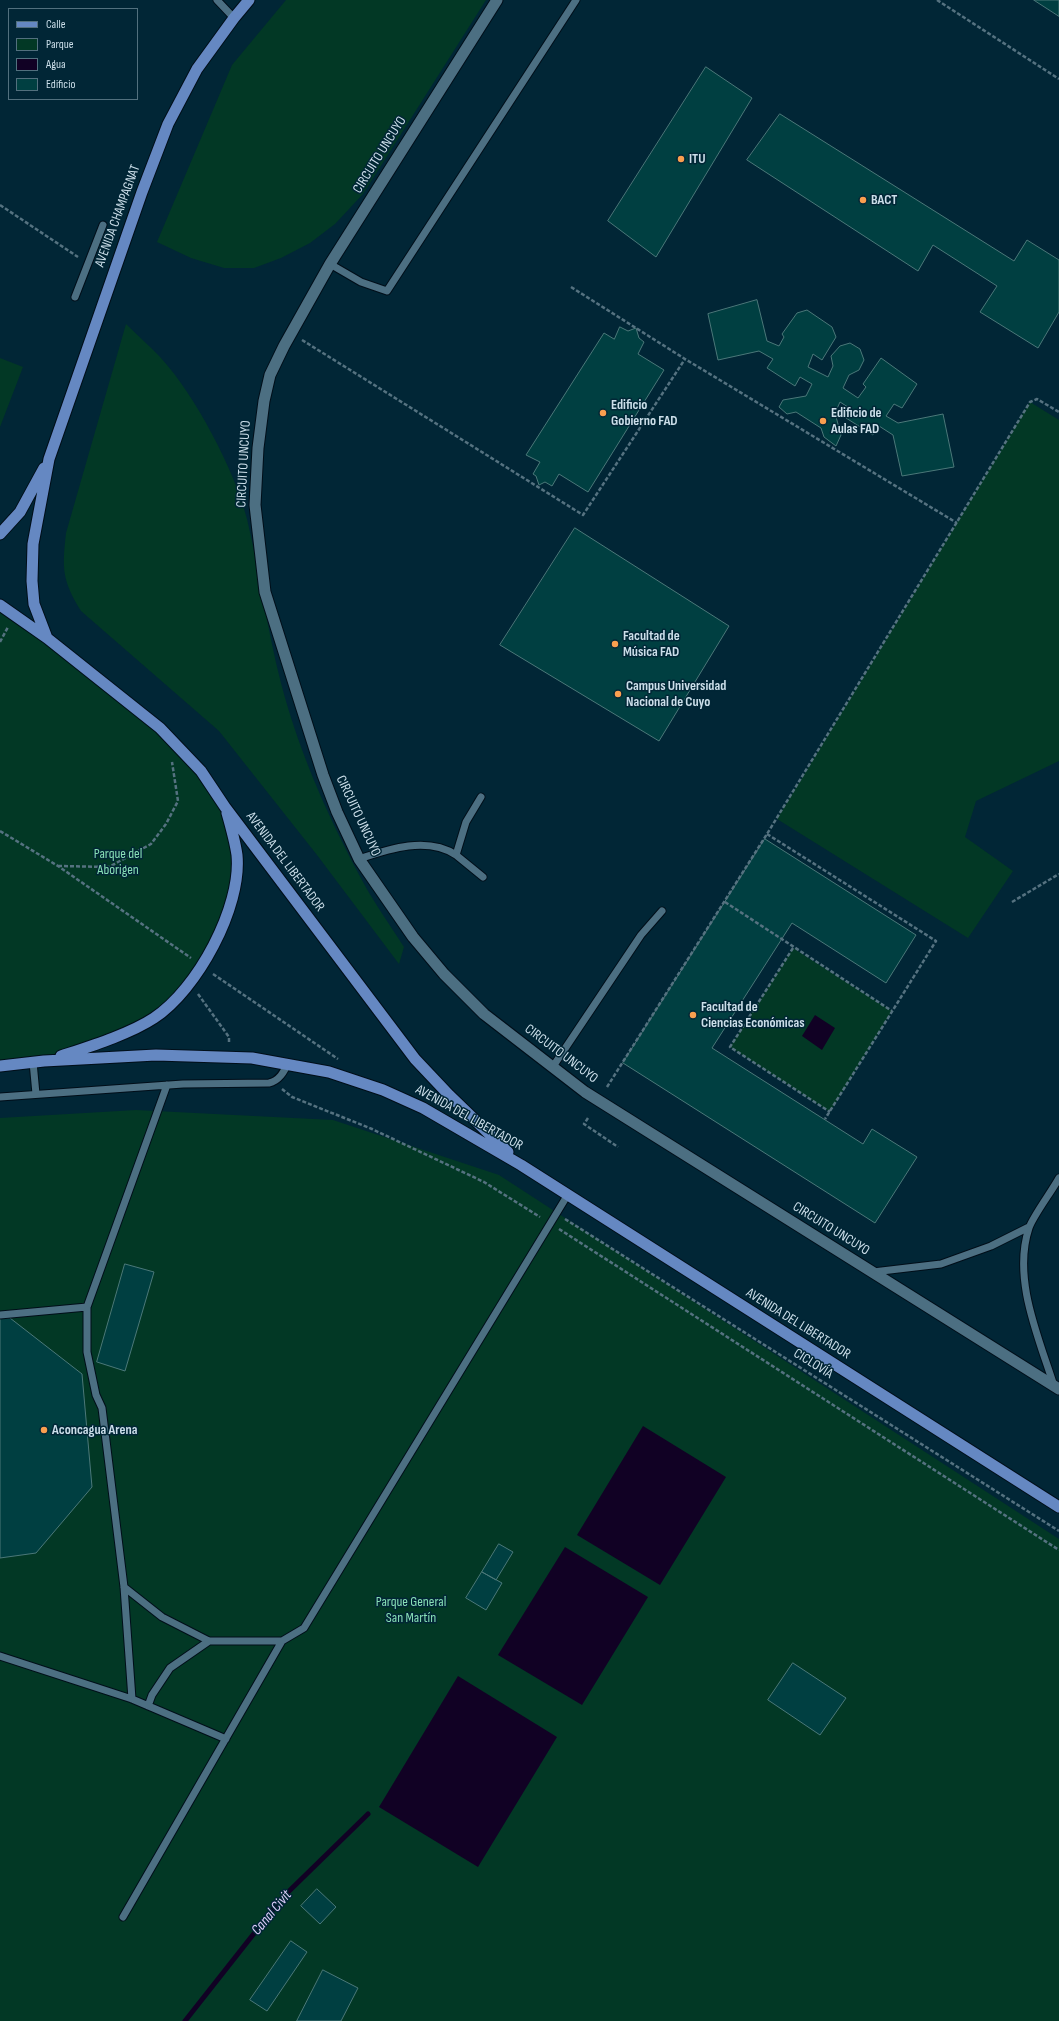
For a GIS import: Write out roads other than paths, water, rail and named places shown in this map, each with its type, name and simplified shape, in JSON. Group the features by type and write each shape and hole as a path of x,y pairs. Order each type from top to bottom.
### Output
{"main road":[{"name":"AVENIDA CHAMPAGNAT","path":"47,638 34,604 32,581 33,544 49,459 142,192 168,124 182,94 197,69 234,18 250,0"},
{"name":"AVENIDA CHAMPAGNAT","path":"0,534 20,512 49,459"},
{"name":"AVENIDA DEL LIBERTADOR","path":"0,606 47,638 160,728 201,771 225,807 415,1059 449,1095 521,1165"},
{"path":"44,1061 87,1047 154,1018 182,993 203,966 224,922 231,901 235,877 237,856 225,807"},
{"name":"AVENIDA DEL LIBERTADOR","path":"0,1066 44,1061 156,1055 252,1058 288,1063 329,1072 383,1090 424,1108 521,1165 567,1196 1059,1507"}],"street":[{"name":"CIRCUITO UNCUYO","path":"497,0 330,264 270,375 264,401 258,448 255,505 265,592 323,775 359,859 413,937 444,974 484,1014 585,1092 1057,1387"}],"lane":[{"path":"217,0 234,18"},
{"path":"330,264 361,282 387,291 576,0"},
{"path":"75,297 103,225"},
{"path":"456,855 466,822 481,797"},
{"path":"359,859 395,847 418,846 448,850 483,877"},
{"path":"552,1068 641,936 662,911"},
{"path":"33,1062 36,1094"},
{"path":"0,1097 167,1085 274,1082 284,1072 288,1063"},
{"path":"132,1699 124,1587 102,1408 96,1395 87,1352 87,1307 167,1085"},
{"path":"1057,1387 1031,1311 1026,1289 1024,1259 1029,1227 1059,1178"},
{"path":"123,1917 282,1641 304,1628 567,1196"},
{"path":"872,1272 948,1262 991,1246 1029,1227"},
{"path":"0,1315 87,1307"},
{"path":"124,1587 162,1617 208,1641 282,1641"},
{"path":"148,1706 152,1695 170,1668 208,1641"},
{"path":"0,1656 132,1699 226,1739"}],"water":[{"path":"815,1015 835,1028 822,1050 802,1036"},
{"path":"643,1426 726,1477 660,1585 577,1535"},
{"path":"565,1547 648,1597 582,1705 498,1655"},
{"path":"458,1676 557,1737 478,1867 379,1807"}],"waterway":[{"name":"Canal Civit","path":"185,2021 282,1898 368,1814"}],"place":[{"name":"ITU","path":"681,159"},
{"name":"BACT","path":"863,200"},
{"name":"Edificio Gobierno FAD","path":"603,413"},
{"name":"Edificio de Aulas FAD","path":"823,421"},
{"name":"Facultad de Música FAD","path":"615,644"},
{"name":"Campus Universidad Nacional de Cuyo","path":"618,694"},
{"name":"Facultad de Ciencias Económicas","path":"693,1015"},
{"name":"Aconcagua Arena","path":"44,1430"}],"park label":[{"name":"Parque del Aborigen","path":"118,862"},
{"name":"Parque General San Martín","path":"411,1610"}]}
